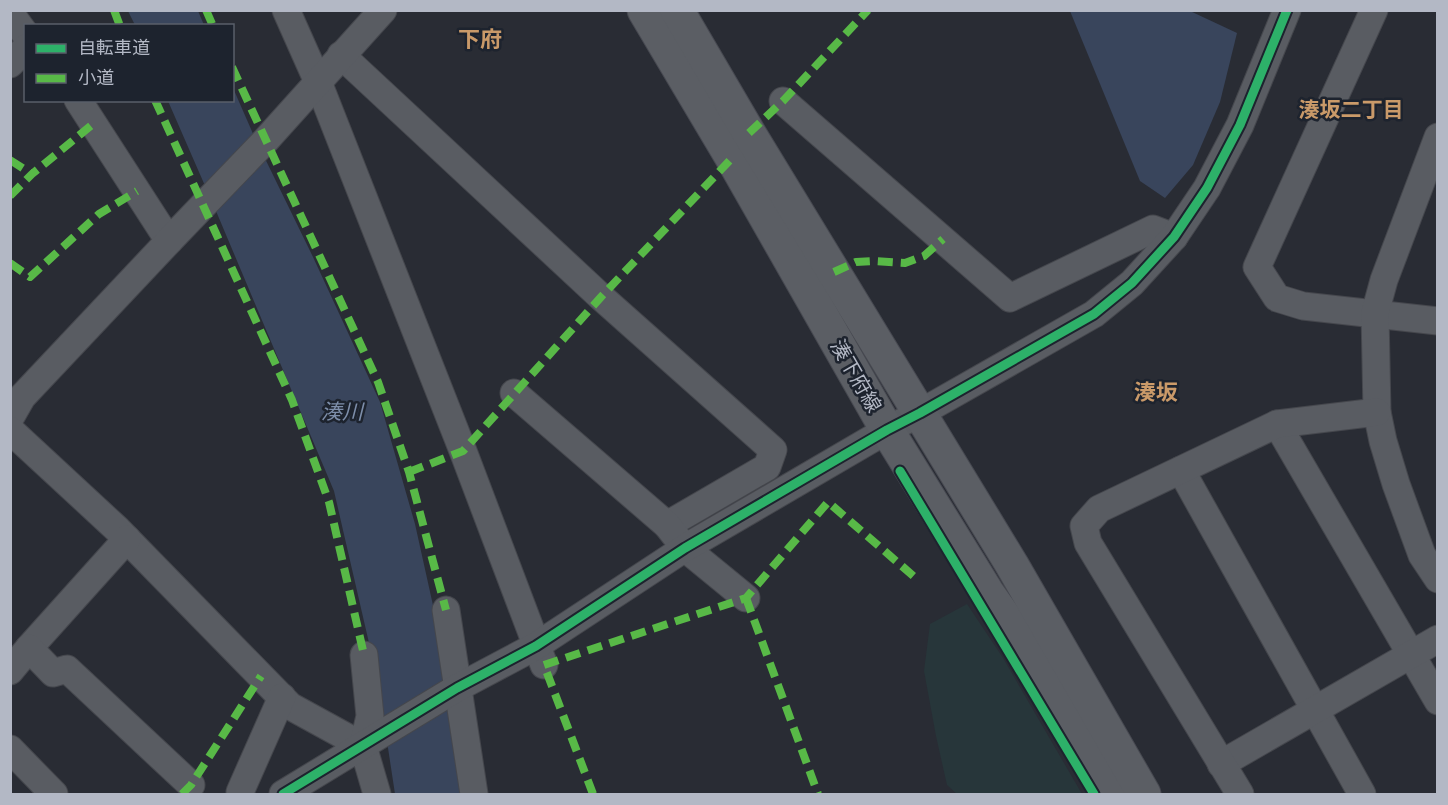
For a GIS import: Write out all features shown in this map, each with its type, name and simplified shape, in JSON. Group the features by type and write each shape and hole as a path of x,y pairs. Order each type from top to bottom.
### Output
{"main road":[{"name":"湊下府線","path":"644,10 732,158 887,430 987,592 1062,698 1117,795"},
{"name":"湊下府線","path":"677,10 748,133 1012,565 1144,795"}],"street":[{"path":"286,10 318,82 540,655"},
{"path":"10,418 22,397 266,140 383,10"},
{"path":"1374,10 1257,267 1277,298 1303,306 1437,321"},
{"path":"283,795 457,688 540,655 685,548 887,430 1094,314 1132,283 1174,237 1207,188 1240,125 1284,12"},
{"path":"10,13 24,31"},
{"path":"10,64 24,50"},
{"path":"341,55 601,297 772,450 767,467 667,525"},
{"path":"783,101 1010,298 1153,229 1174,237"},
{"path":"79,102 169,241"},
{"path":"1437,137 1384,280 1375,313 1377,412 1383,441 1422,555 1437,579"},
{"path":"514,393 667,525 685,548 746,598"},
{"path":"1240,795 1088,543 1084,526 1099,509 1277,423 1377,412"},
{"path":"1277,423 1437,701"},
{"path":"10,429 127,539 290,706 363,746"},
{"path":"1181,470 1362,795"},
{"path":"10,671 127,539"},
{"path":"446,610 474,795"},
{"path":"1221,764 1437,639"},
{"path":"29,648 53,673 67,669 191,785"},
{"path":"364,655 370,716 363,746 377,795"},
{"path":"241,795 240,792 282,697"},
{"path":"10,749 54,795"}],"shaded area":[{"path":"967,604 1003,658 1082,794 957,794 947,785 924,671 930,624"}],"water":[{"path":"128,11 198,11 204,24 134,24"},
{"path":"1070,11 1190,11 1237,33 1220,102 1193,165 1165,198 1140,181"},
{"name":"湊川","path":"234,90 380,402 415,524 446,664 465,794 395,794 378,682 334,491 168,102 234,102"}],"marked path":[{"path":"114,10 119,24"},
{"path":"206,10 212,24"},
{"path":"749,133 783,101 868,10"},
{"path":"234,71 378,382 409,472 446,610"},
{"path":"156,102 292,400 329,502 364,655"},
{"path":"10,196 32,174 93,124"},
{"path":"409,472 463,451 601,297 732,158"},
{"path":"10,160 32,174"},
{"path":"10,263 30,277 99,214 137,191"},
{"path":"834,272 856,262 905,263 924,256 943,239"},
{"path":"593,794 544,665 746,598 828,502 918,580"},
{"path":"746,598 818,794"},
{"path":"182,794 191,785 261,676"}],"cycle path":[{"path":"283,794 457,688 536,646 685,548 887,430 1094,314 1132,283 1174,237 1207,188 1240,125 1287,10"},
{"path":"900,471 1094,794"}],"district":[{"name":"下府","path":"480,39"},
{"name":"湊坂二丁目","path":"1351,110"},
{"name":"湊坂","path":"1156,392"}]}
